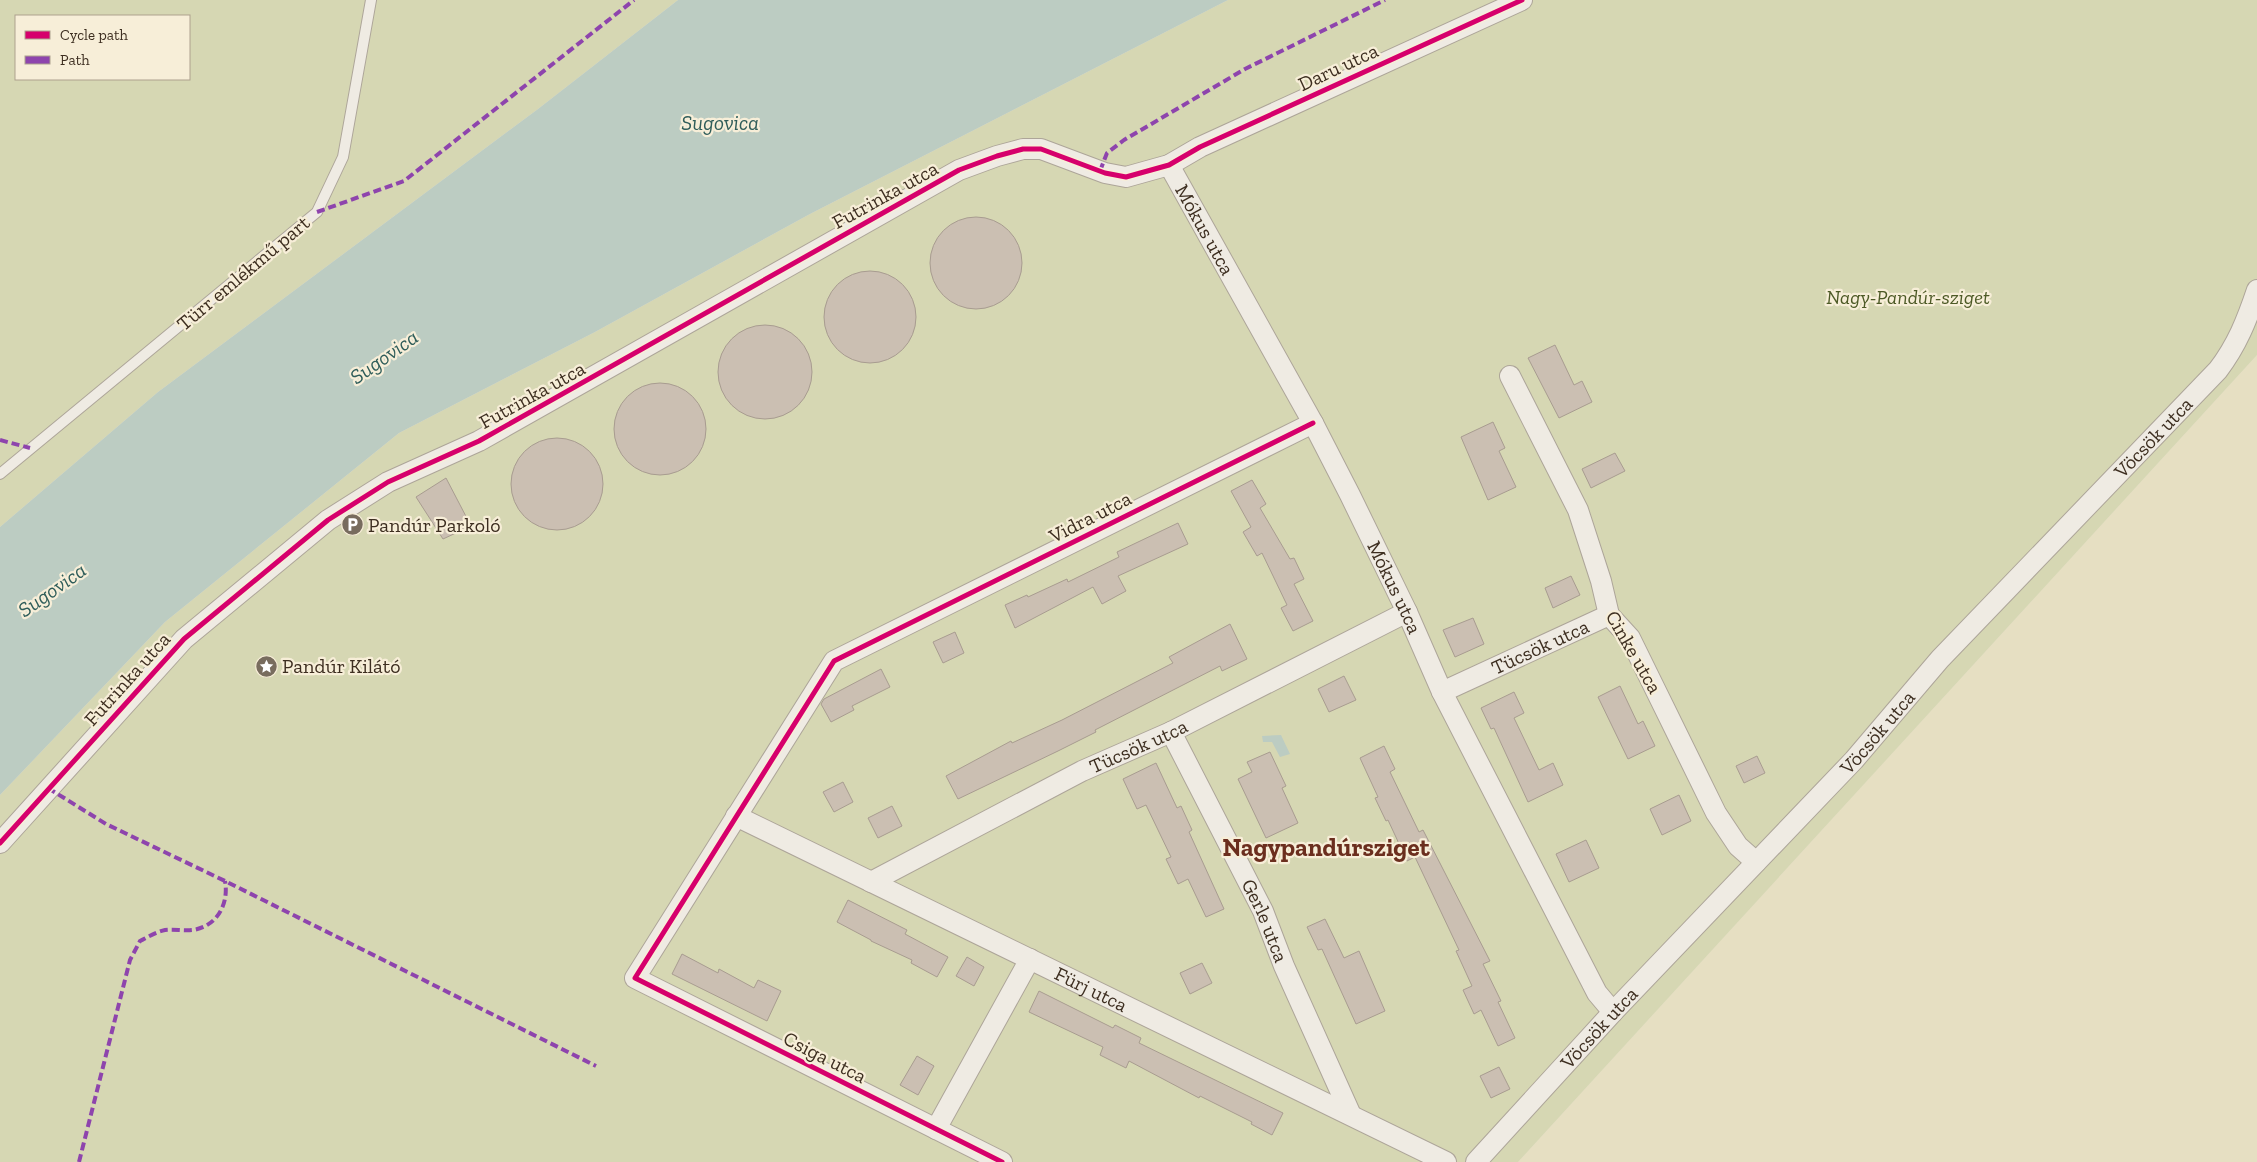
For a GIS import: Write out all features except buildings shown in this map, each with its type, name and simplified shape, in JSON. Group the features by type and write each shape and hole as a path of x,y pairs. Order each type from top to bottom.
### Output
{"street":[{"name":"Daru utca","path":"1169,165 1200,147 1522,0"},
{"name":"Futrinka utca","path":"0,843 184,639 328,520 388,482 488,436 959,170 1023,149 1041,149 1105,173 1126,177 1169,165"},
{"name":"Mókus utca","path":"1169,165 1313,423 1407,612 1442,692 1597,993 1613,1012"},
{"name":"Vöcsök utca","path":"1476,1162 1613,1012 1854,760 1940,659 2218,370 2233,351 2247,321 2257,290"},
{"name":"Cinke utca","path":"1510,376 1578,510 1601,581 1608,614 1630,638 1716,813 1738,846 1756,862"},
{"name":"Vidra utca","path":"635,978 834,661 1313,423"},
{"name":"Tücsök utca","path":"871,882 1082,771 1171,732 1407,612"},
{"name":"Tücsök utca","path":"1442,692 1608,614"},
{"name":"Gerle utca","path":"1171,732 1263,911 1284,966 1351,1115"},
{"name":"Fürj utca","path":"736,816 1446,1162"},
{"path":"936,1129 1030,959"},
{"name":"Csiga utca","path":"635,978 1002,1162"}],"lane":[{"name":"Türr emlékmű part","path":"0,474 316,212 343,156 372,0"}],"shaded area":[{"path":"2257,355 2257,1162 1518,1162 1853,796"}],"green space":[{"path":"0,0 678,0 538,109 158,392 0,527"},
{"name":"Nagy-Pandúr-sziget","path":"1228,0 2257,0 2257,355 1518,1162 0,1162 0,795 165,622 399,433 595,332 810,214"}],"water":[{"name":"Sugovica","path":"678,0 1228,0 810,214 595,332 399,433 165,622 0,795 0,527 158,392 538,109"},
{"path":"1281,735 1290,754 1280,757 1272,742 1263,742 1262,736"}],"marked path":[{"path":"317,212 404,181 634,0"},
{"path":"1100,171 1107,153 1124,140 1245,69 1385,0"},
{"path":"0,440 30,448"},
{"path":"48,788 106,824 225,881 596,1066"},
{"path":"79,1162 130,960 140,941 155,933 165,930 193,930 209,924 215,919 223,905 226,889 225,881"}],"cycle path":[{"path":"0,843 184,639 328,520 388,482 479,441 959,170 1023,149 1041,149 1105,173 1126,177 1169,165 1200,147 1522,0"},
{"path":"1002,1162 635,978 834,661 1313,423"}],"place":[{"name":"Pandúr Parkoló","path":"352,525"},
{"name":"Pandúr Kilátó","path":"266,666"}],"district":[{"name":"Nagypandúrsziget","path":"1326,847"}]}
